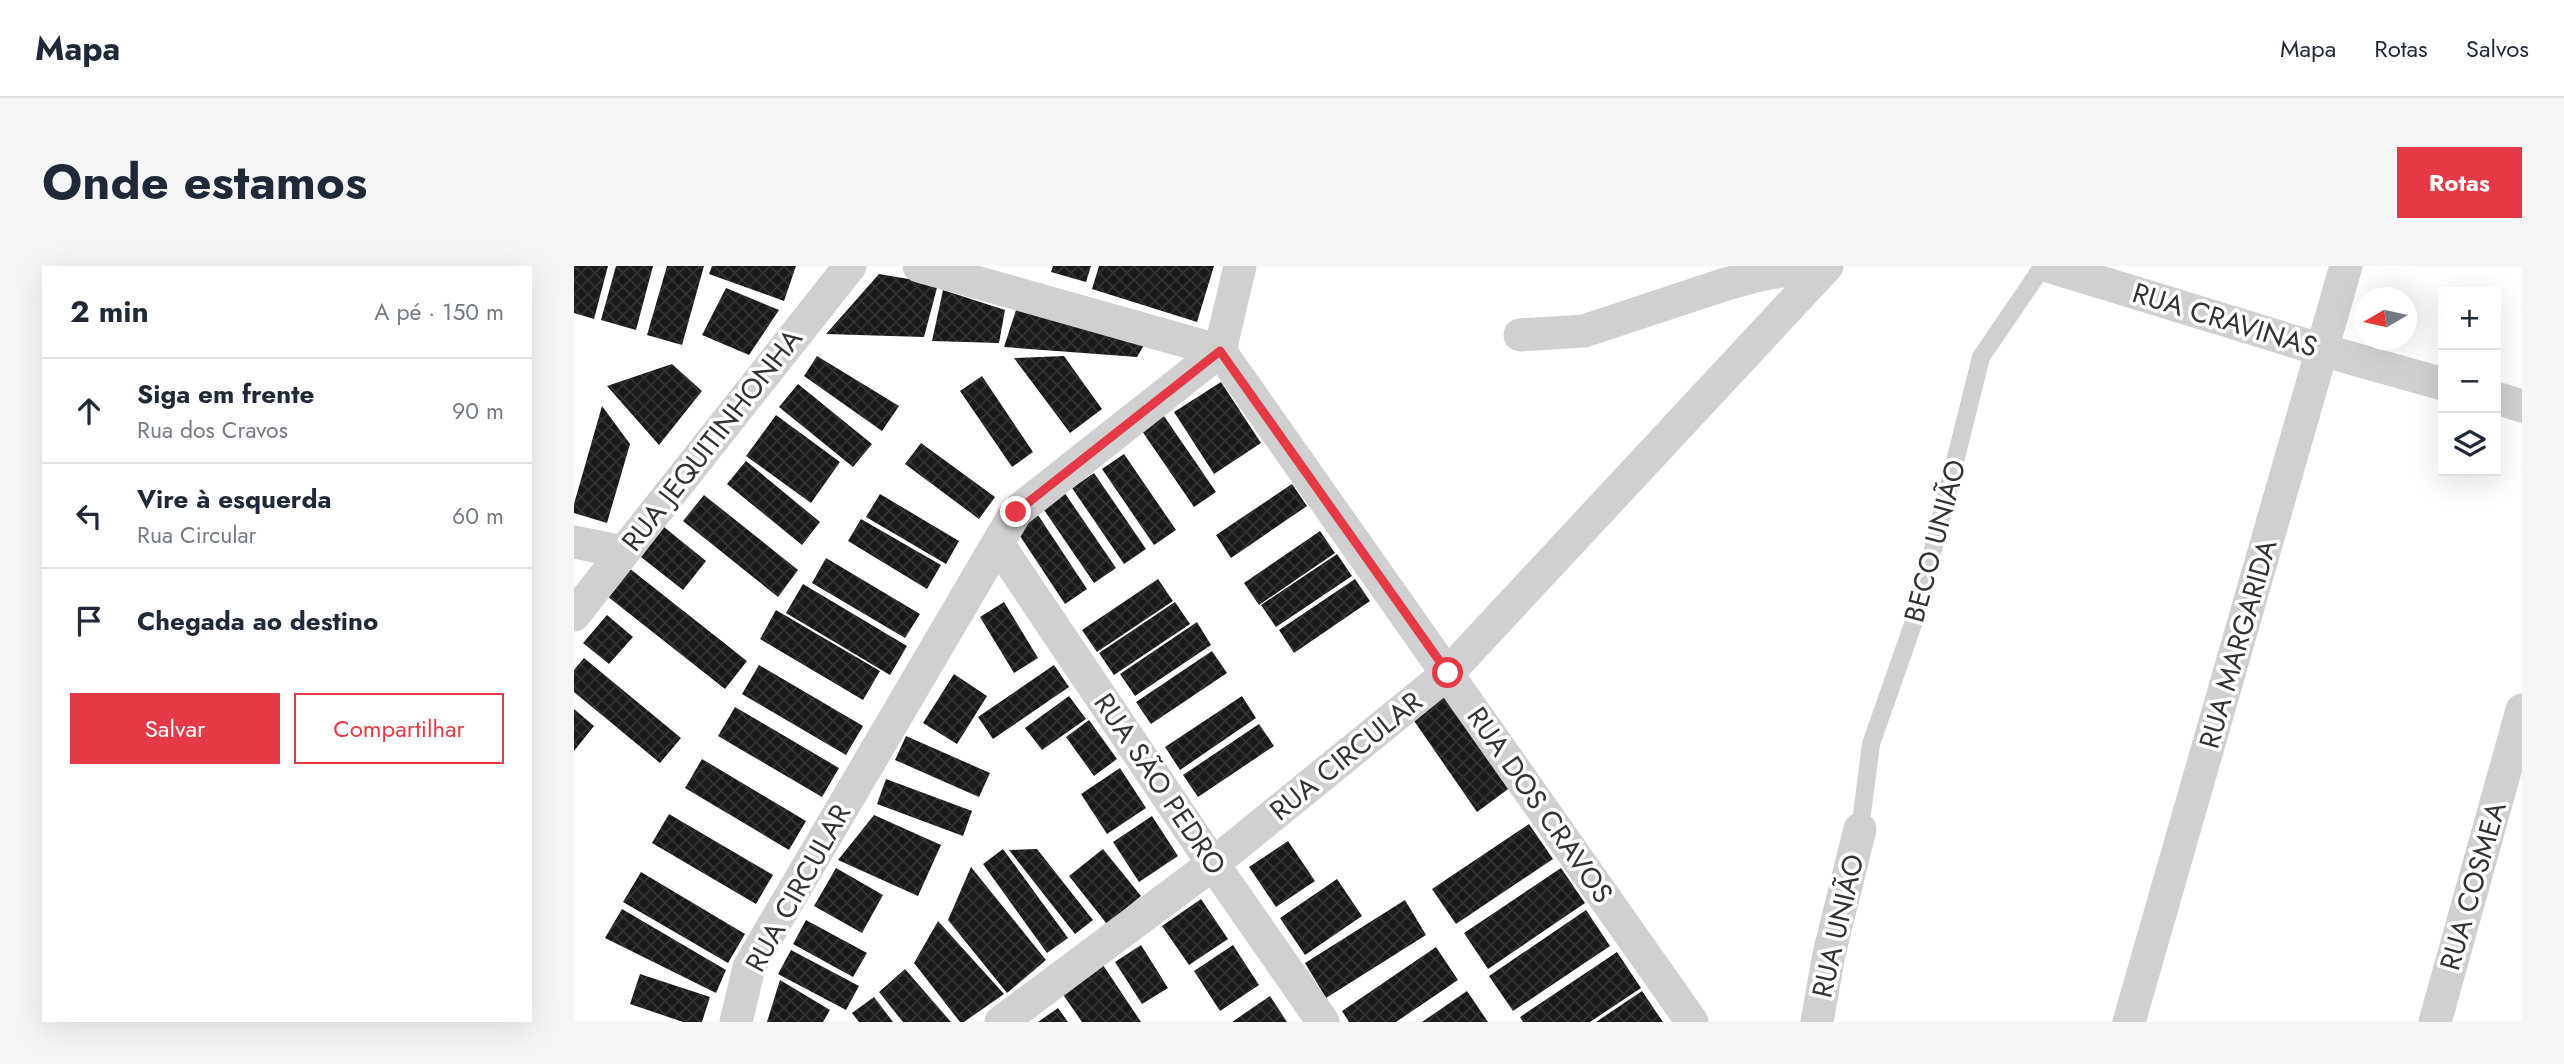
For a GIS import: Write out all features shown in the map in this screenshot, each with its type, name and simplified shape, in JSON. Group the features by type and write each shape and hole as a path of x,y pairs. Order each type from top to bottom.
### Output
{"street":[{"name":"RUA JEQUITINHONHA","path":"574,615 850,266"},
{"path":"919,266 1220,351 1240,266"},
{"path":"1520,335 1584,331 1723,285 1810,266"},
{"name":"RUA CIRCULAR","path":"1001,1022 1213,864 1448,673 1827,266"},
{"name":"RUA CRAVINAS","path":"2045,266 2438,383"},
{"name":"RUA MARGARIDA","path":"2129,1022 2346,266"},
{"name":"RUA CIRCULAR","path":"736,1022 750,967 1016,512 1220,351"},
{"name":"RUA DOS CRAVOS","path":"1220,351 1692,1022"},
{"path":"2501,400 2522,406"},
{"path":"574,542 623,552"},
{"name":"RUA SÃO PEDRO","path":"998,544 1213,864 1323,1022"},
{"name":"RUA COSMEA","path":"2435,1022 2522,710"},
{"name":"RUA UNIÃO","path":"1817,1022 1829,954 1860,830"}],"lane":[{"name":"BECO UNIÃO","path":"1860,830 1871,744 1918,610 1981,357 2045,266"}],"building":[{"path":"574,266 608,266 594,319 574,313"},
{"path":"616,266 653,266 636,330 601,320"},
{"path":"667,266 704,266 682,345 647,335"},
{"path":"712,266 796,266 784,301 709,274"},
{"path":"1053,266 1091,266 1086,282 1051,272"},
{"path":"1099,266 1214,266 1197,322 1092,289"},
{"path":"879,274 938,284 924,337 826,334"},
{"path":"726,288 779,310 749,355 702,335"},
{"path":"943,290 1005,310 999,343 932,341"},
{"path":"1017,307 1147,340 1137,357 1004,347"},
{"path":"817,356 899,406 882,431 804,376"},
{"path":"1064,356 1102,409 1070,433 1014,358"},
{"path":"672,364 702,391 659,445 607,386"},
{"path":"982,376 1033,452 1012,467 960,391"},
{"path":"1221,382 1261,443 1214,474 1174,412"},
{"path":"798,384 872,444 853,467 779,407"},
{"path":"602,406 630,444 607,523 574,513 574,504"},
{"path":"776,415 840,462 811,503 746,456"},
{"path":"1164,416 1216,492 1194,507 1142,431"},
{"path":"921,443 995,497 979,519 905,464"},
{"path":"1124,454 1176,530 1154,545 1102,469"},
{"path":"746,461 820,522 802,545 727,484"},
{"path":"1094,473 1146,549 1124,564 1072,488"},
{"path":"1292,484 1307,506 1231,558 1216,535"},
{"path":"1064,492 1116,568 1094,583 1042,507"},
{"path":"880,494 959,541 946,564 866,517"},
{"path":"704,495 798,570 778,597 683,521"},
{"path":"1036,512 1087,589 1065,604 1014,527"},
{"path":"861,519 941,565 927,589 848,541"},
{"path":"664,527 706,561 683,590 641,557"},
{"path":"1320,531 1335,553 1259,605 1244,583"},
{"path":"1337,554 1352,576 1276,627 1261,605"},
{"path":"826,558 920,614 905,638 812,583"},
{"path":"629,568 747,661 725,689 607,596"},
{"path":"1158,579 1173,601 1097,652 1082,630"},
{"path":"1355,579 1370,601 1294,653 1279,630"},
{"path":"803,584 907,646 890,675 786,613"},
{"path":"1004,602 1038,658 1014,673 980,617"},
{"path":"1175,602 1190,624 1114,675 1099,653"},
{"path":"776,610 880,671 863,700 760,639"},
{"path":"607,615 633,637 609,664 583,643"},
{"path":"1197,622 1211,645 1135,696 1120,674"},
{"path":"1212,651 1227,673 1151,724 1136,702"},
{"path":"584,658 681,738 660,763 574,692 574,670"},
{"path":"759,665 863,726 846,755 742,694"},
{"path":"1054,665 1069,687 993,739 978,717"},
{"path":"954,674 987,696 957,744 923,723"},
{"path":"1445,691 1511,787 1477,812 1410,715"},
{"path":"1069,696 1086,719 1042,750 1025,728"},
{"path":"1242,696 1256,718 1180,770 1165,747"},
{"path":"735,707 839,768 822,797 718,736"},
{"path":"574,709 594,726 574,751"},
{"path":"1089,720 1117,759 1094,776 1066,737"},
{"path":"1259,724 1274,746 1198,797 1183,775"},
{"path":"906,736 990,773 979,797 895,760"},
{"path":"702,759 806,821 789,850 685,788"},
{"path":"1120,768 1146,808 1107,834 1081,794"},
{"path":"886,779 972,811 963,836 877,804"},
{"path":"669,814 773,875 756,904 652,843"},
{"path":"874,815 941,845 918,896 838,860"},
{"path":"1152,816 1178,856 1139,882 1113,842"},
{"path":"1529,824 1553,859 1456,924 1432,889"},
{"path":"1288,841 1315,881 1276,907 1249,867"},
{"path":"1003,849 1068,938 1047,953 983,864"},
{"path":"1037,849 1093,920 1075,934 1009,850"},
{"path":"1103,849 1141,896 1107,924 1069,876"},
{"path":"971,867 1046,960 1007,993 948,920"},
{"path":"836,868 883,895 862,933 814,906"},
{"path":"1561,868 1585,903 1488,969 1464,933"},
{"path":"641,872 745,934 728,963 623,902"},
{"path":"1337,879 1362,916 1305,955 1280,918"},
{"path":"1201,899 1228,939 1189,965 1162,926"},
{"path":"1405,900 1426,935 1326,998 1305,963"},
{"path":"622,909 726,970 716,993 605,938"},
{"path":"1586,910 1610,946 1513,1011 1489,976"},
{"path":"806,920 867,953 853,977 793,944"},
{"path":"938,921 1004,994 964,1022 960,1022 914,963"},
{"path":"1141,945 1168,988 1142,1004 1115,962"},
{"path":"1233,945 1259,985 1220,1011 1194,971"},
{"path":"1436,947 1458,980 1396,1022 1349,1022 1342,1011"},
{"path":"791,950 859,986 846,1010 778,974"},
{"path":"1617,952 1641,988 1590,1022 1523,1022 1520,1017"},
{"path":"1103,965 1141,1022 1082,1022 1062,993"},
{"path":"905,969 951,1022 903,1022 879,992"},
{"path":"640,974 710,997 702,1022 683,1022 630,1004"},
{"path":"780,980 830,1010 823,1022 767,1022"},
{"path":"1467,991 1488,1022 1422,1022"},
{"path":"1642,991 1663,1022 1596,1022"},
{"path":"1270,996 1287,1022 1232,1022"},
{"path":"874,997 893,1022 859,1022 852,1013"},
{"path":"1058,1008 1068,1022 1038,1022"}],"route":[{"path":"1016,512 1220,351 1448,673"}]}
